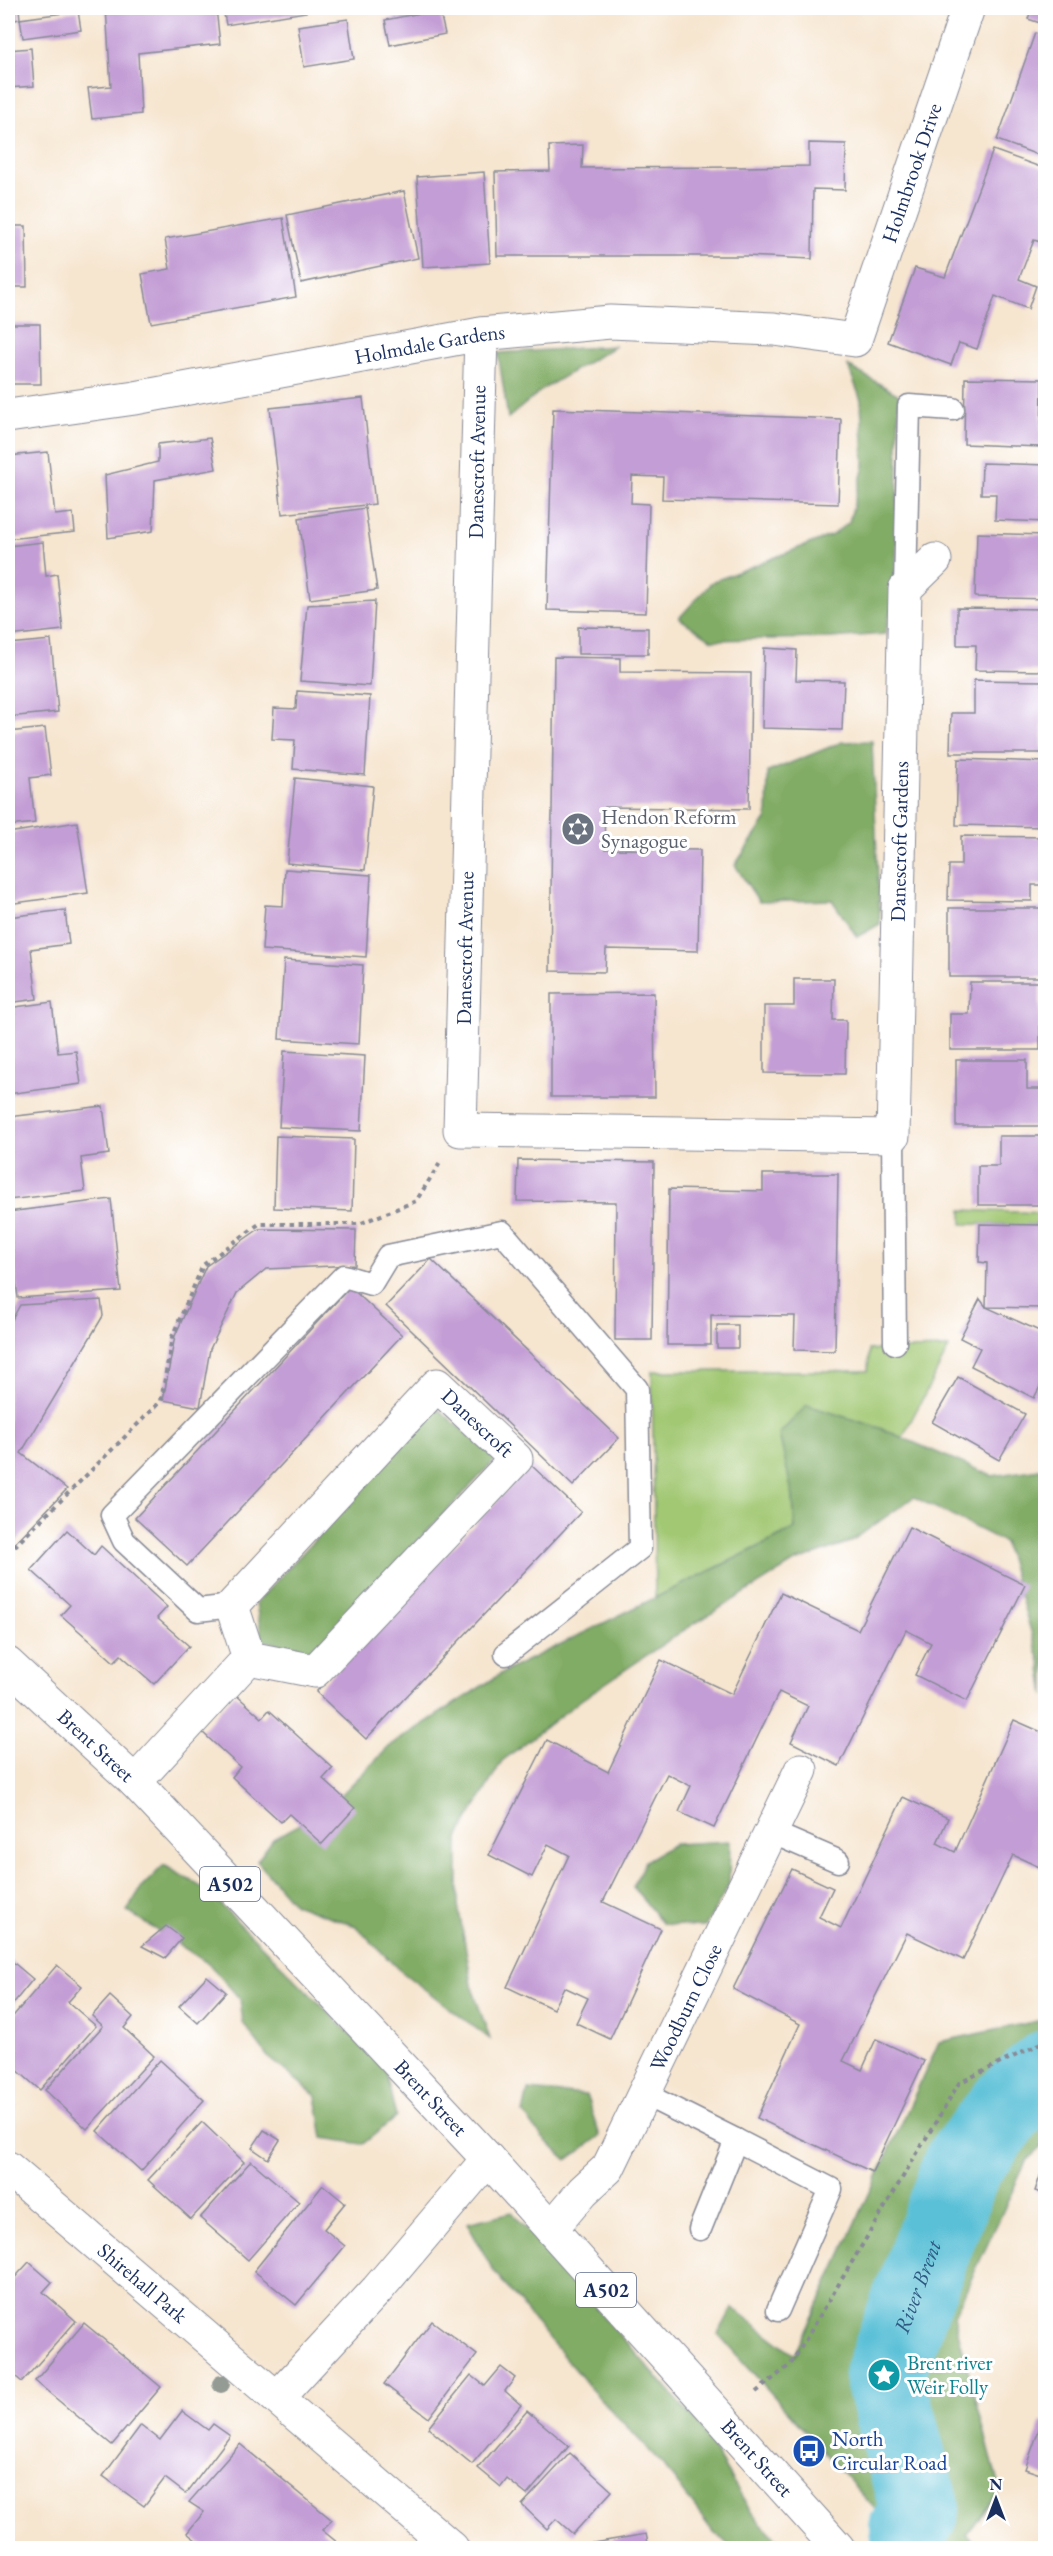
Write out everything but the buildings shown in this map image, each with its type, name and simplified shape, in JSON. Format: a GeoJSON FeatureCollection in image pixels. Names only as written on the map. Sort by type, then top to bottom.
{"type":"FeatureCollection","features":[{"type":"Feature","properties":{"kind":"street","name":"Holmbrook Drive"},"geometry":{"type":"LineString","coordinates":[[855,340],[968,8]]}},
{"type":"Feature","properties":{"kind":"street","name":"Holmdale Gardens"},"geometry":{"type":"LineString","coordinates":[[8,416],[135,398],[481,334],[610,322],[774,329],[855,340]]}},
{"type":"Feature","properties":{"kind":"street","name":"Danescroft Avenue"},"geometry":{"type":"LineString","coordinates":[[460,1130],[481,334]]}},
{"type":"Feature","properties":{"kind":"street"},"geometry":{"type":"LineString","coordinates":[[905,589],[935,560]]}},
{"type":"Feature","properties":{"kind":"street","name":"Danescroft Gardens"},"geometry":{"type":"LineString","coordinates":[[893,1136],[905,589]]}},
{"type":"Feature","properties":{"kind":"street"},"geometry":{"type":"LineString","coordinates":[[460,1130],[893,1136]]}},
{"type":"Feature","properties":{"kind":"street","name":"Danescroft"},"geometry":{"type":"LineString","coordinates":[[232,1606],[437,1385],[516,1459],[315,1671],[249,1658]]}},
{"type":"Feature","properties":{"kind":"street"},"geometry":{"type":"LineString","coordinates":[[135,1782],[249,1658],[232,1606]]}},
{"type":"Feature","properties":{"kind":"street","name":"Brent Street"},"geometry":{"type":"LineString","coordinates":[[8,1664],[135,1782],[488,2159],[837,2548]]}},
{"type":"Feature","properties":{"kind":"street","name":"Woodburn Close"},"geometry":{"type":"LineString","coordinates":[[550,2229],[583,2191],[608,2168],[801,1770]]}},
{"type":"Feature","properties":{"kind":"street"},"geometry":{"type":"LineString","coordinates":[[277,2398],[377,2290],[488,2159]]}},
{"type":"Feature","properties":{"kind":"street","name":"Shirehall Park"},"geometry":{"type":"LineString","coordinates":[[8,2168],[453,2548]]}},
{"type":"Feature","properties":{"kind":"lane"},"geometry":{"type":"LineString","coordinates":[[905,589],[909,406],[953,408]]}},
{"type":"Feature","properties":{"kind":"lane"},"geometry":{"type":"LineString","coordinates":[[893,1136],[895,1343]]}},
{"type":"Feature","properties":{"kind":"lane"},"geometry":{"type":"LineString","coordinates":[[232,1606],[198,1610],[124,1541],[112,1515],[344,1276],[371,1284],[388,1256],[502,1232],[637,1389],[640,1548],[506,1654]]}},
{"type":"Feature","properties":{"kind":"lane"},"geometry":{"type":"LineString","coordinates":[[771,1832],[838,1861]]}},
{"type":"Feature","properties":{"kind":"lane"},"geometry":{"type":"LineString","coordinates":[[644,2094],[831,2189],[778,2310]]}},
{"type":"Feature","properties":{"kind":"lane"},"geometry":{"type":"LineString","coordinates":[[700,2229],[736,2140]]}},
{"type":"Feature","properties":{"kind":"path"},"geometry":{"type":"LineString","coordinates":[[8,1553],[161,1401],[172,1337],[203,1265],[259,1224],[358,1224],[416,1201],[460,1130]]}},
{"type":"Feature","properties":{"kind":"path"},"geometry":{"type":"LineString","coordinates":[[756,2392],[791,2364],[959,2083],[1046,2041]]}},
{"type":"Feature","properties":{"kind":"green space"},"geometry":{"type":"Polygon","coordinates":[[[615,346],[543,389],[508,418],[498,353],[615,346]]]}},
{"type":"Feature","properties":{"kind":"green space"},"geometry":{"type":"Polygon","coordinates":[[[848,366],[899,395],[896,590],[885,634],[831,638],[712,640],[679,618],[712,582],[832,535],[849,522],[864,466],[861,400],[848,366]]]}},
{"type":"Feature","properties":{"kind":"green space"},"geometry":{"type":"Polygon","coordinates":[[[872,741],[880,924],[857,937],[832,900],[759,902],[735,865],[767,818],[768,772],[842,742],[872,741]]]}},
{"type":"Feature","properties":{"kind":"green space"},"geometry":{"type":"Polygon","coordinates":[[[962,1210],[1045,1213],[1045,1225],[962,1224],[962,1210]]]}},
{"type":"Feature","properties":{"kind":"green space"},"geometry":{"type":"Polygon","coordinates":[[[949,1348],[902,1438],[880,1428],[793,1497],[795,1529],[655,1598],[652,1371],[868,1371],[869,1350],[949,1348]]]}},
{"type":"Feature","properties":{"kind":"green space"},"geometry":{"type":"Polygon","coordinates":[[[807,1405],[880,1428],[992,1476],[1045,1468],[1045,1696],[1040,1661],[1004,1542],[914,1497],[850,1542],[795,1562],[681,1632],[581,1700],[502,1761],[458,1838],[458,1905],[473,1990],[490,2039],[398,1969],[356,1926],[294,1904],[257,1861],[273,1839],[326,1810],[391,1745],[502,1673],[795,1529],[793,1497],[779,1434],[807,1405]]]}},
{"type":"Feature","properties":{"kind":"green space"},"geometry":{"type":"Polygon","coordinates":[[[437,1408],[496,1459],[312,1652],[262,1640],[256,1603],[437,1408]]]}},
{"type":"Feature","properties":{"kind":"green space"},"geometry":{"type":"Polygon","coordinates":[[[730,1841],[729,1885],[705,1927],[663,1924],[633,1887],[645,1861],[674,1844],[730,1841]]]}},
{"type":"Feature","properties":{"kind":"green space"},"geometry":{"type":"Polygon","coordinates":[[[164,1865],[205,1889],[385,2069],[396,2117],[363,2144],[323,2138],[316,2096],[267,2056],[243,2023],[240,1999],[209,1964],[127,1911],[141,1888],[164,1865]]]}},
{"type":"Feature","properties":{"kind":"green space"},"geometry":{"type":"Polygon","coordinates":[[[1045,2014],[1045,2143],[1026,2162],[954,2316],[1000,2491],[966,2535],[983,2548],[910,2548],[718,2334],[733,2308],[795,2355],[939,2042],[1042,2020],[1045,2014]]]}},
{"type":"Feature","properties":{"kind":"green space"},"geometry":{"type":"Polygon","coordinates":[[[528,2090],[586,2095],[600,2136],[567,2160],[542,2137],[523,2113],[528,2090]]]}},
{"type":"Feature","properties":{"kind":"green space"},"geometry":{"type":"Polygon","coordinates":[[[512,2212],[699,2425],[753,2515],[786,2548],[731,2548],[713,2532],[664,2466],[590,2388],[545,2334],[493,2270],[467,2223],[512,2212]]]}},
{"type":"Feature","properties":{"kind":"waterway","name":"River Brent"},"geometry":{"type":"LineString","coordinates":[[909,2529],[920,2510],[884,2375],[963,2164],[1011,2103],[1046,2071]]}},
{"type":"Feature","properties":{"kind":"place","name":"Hendon Reform Synagogue"},"geometry":{"type":"Point","coordinates":[578,829]}},
{"type":"Feature","properties":{"kind":"place","name":"Brent river Weir Folly"},"geometry":{"type":"Point","coordinates":[884,2375]}},
{"type":"Feature","properties":{"kind":"place","name":"North Circular Road"},"geometry":{"type":"Point","coordinates":[809,2451]}}]}
